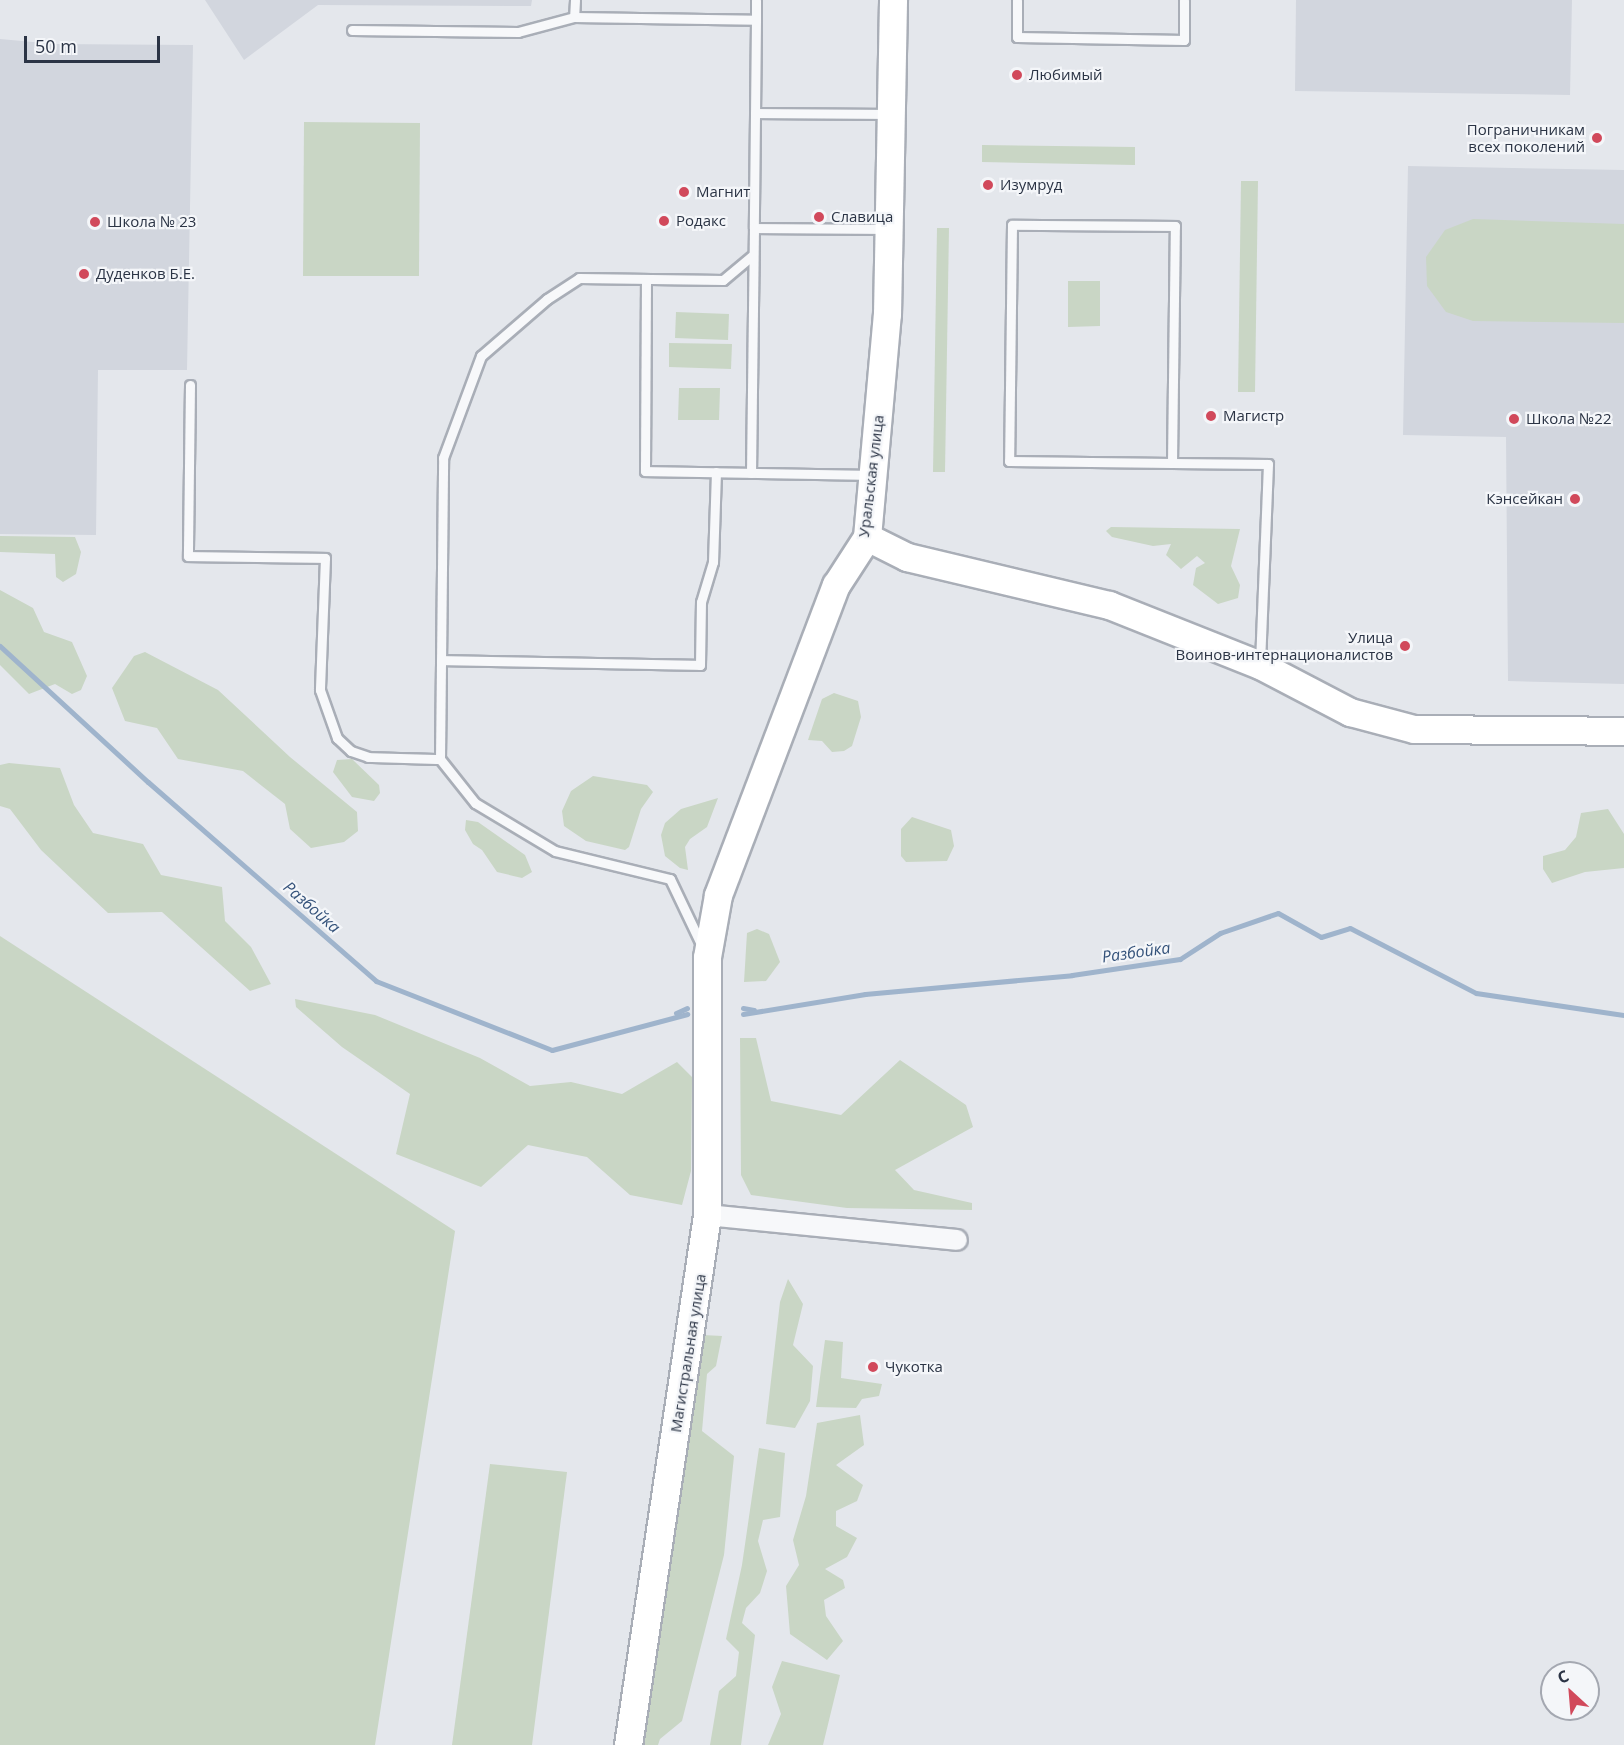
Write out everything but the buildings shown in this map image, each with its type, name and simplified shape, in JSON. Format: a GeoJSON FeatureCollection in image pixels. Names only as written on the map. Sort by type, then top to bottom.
{"type":"FeatureCollection","features":[{"type":"Feature","properties":{"kind":"street","name":"Уральская улица"},"geometry":{"type":"LineString","coordinates":[[707,957],[718,896],[730,857],[836,585],[867,537],[887,314],[893,0]]}},
{"type":"Feature","properties":{"kind":"street"},"geometry":{"type":"LineString","coordinates":[[867,537],[907,557],[1109,605],[1260,665],[1350,712],[1414,729],[1624,731]]}},
{"type":"Feature","properties":{"kind":"street","name":"Магистральная улица"},"geometry":{"type":"LineString","coordinates":[[628,1745],[707,1215],[707,957]]}},
{"type":"Feature","properties":{"kind":"street"},"geometry":{"type":"LineString","coordinates":[[707,1215],[957,1240]]}},
{"type":"Feature","properties":{"kind":"lane"},"geometry":{"type":"LineString","coordinates":[[574,17],[575,0]]}},
{"type":"Feature","properties":{"kind":"lane"},"geometry":{"type":"LineString","coordinates":[[751,473],[756,0]]}},
{"type":"Feature","properties":{"kind":"lane"},"geometry":{"type":"LineString","coordinates":[[1017,0],[1017,37],[1184,40],[1184,0]]}},
{"type":"Feature","properties":{"kind":"lane"},"geometry":{"type":"LineString","coordinates":[[352,30],[518,32],[574,17],[756,20]]}},
{"type":"Feature","properties":{"kind":"lane"},"geometry":{"type":"LineString","coordinates":[[755,113],[891,114]]}},
{"type":"Feature","properties":{"kind":"lane"},"geometry":{"type":"LineString","coordinates":[[1172,463],[1175,226],[1012,225],[1009,461],[1172,463],[1268,464],[1260,665]]}},
{"type":"Feature","properties":{"kind":"lane"},"geometry":{"type":"LineString","coordinates":[[754,228],[889,229]]}},
{"type":"Feature","properties":{"kind":"lane"},"geometry":{"type":"LineString","coordinates":[[707,957],[669,879],[555,851],[475,803],[440,759],[443,459],[481,356],[547,299],[579,278],[723,280],[752,256]]}},
{"type":"Feature","properties":{"kind":"lane"},"geometry":{"type":"LineString","coordinates":[[646,279],[645,471],[873,475]]}},
{"type":"Feature","properties":{"kind":"lane"},"geometry":{"type":"LineString","coordinates":[[190,385],[188,556],[325,558],[320,690],[337,738],[351,752],[368,757],[440,759]]}},
{"type":"Feature","properties":{"kind":"lane"},"geometry":{"type":"LineString","coordinates":[[441,660],[700,665],[701,602],[713,562],[716,472]]}},
{"type":"Feature","properties":{"kind":"shaded area"},"geometry":{"type":"Polygon","coordinates":[[[205,0],[532,0],[531,6],[318,5],[244,60],[205,0]]]}},
{"type":"Feature","properties":{"kind":"shaded area"},"geometry":{"type":"Polygon","coordinates":[[[1296,0],[1572,0],[1570,95],[1295,91],[1296,0]]]}},
{"type":"Feature","properties":{"kind":"shaded area","name":"Школа № 23"},"geometry":{"type":"Polygon","coordinates":[[[0,39],[55,44],[193,45],[187,370],[98,370],[96,535],[0,534],[0,39]]]}},
{"type":"Feature","properties":{"kind":"shaded area","name":"Школа №22"},"geometry":{"type":"Polygon","coordinates":[[[1408,166],[1624,170],[1624,684],[1508,681],[1506,437],[1403,435],[1408,166]]]}},
{"type":"Feature","properties":{"kind":"green space"},"geometry":{"type":"Polygon","coordinates":[[[304,122],[420,123],[419,276],[303,276],[304,122]]]}},
{"type":"Feature","properties":{"kind":"green space"},"geometry":{"type":"Polygon","coordinates":[[[982,145],[1135,147],[1135,165],[982,162],[982,145]]]}},
{"type":"Feature","properties":{"kind":"green space"},"geometry":{"type":"Polygon","coordinates":[[[1241,181],[1258,181],[1255,392],[1238,392],[1241,181]]]}},
{"type":"Feature","properties":{"kind":"green space"},"geometry":{"type":"Polygon","coordinates":[[[1473,219],[1624,224],[1624,323],[1473,321],[1446,312],[1427,286],[1426,257],[1445,230],[1473,219]]]}},
{"type":"Feature","properties":{"kind":"green space"},"geometry":{"type":"Polygon","coordinates":[[[937,228],[949,228],[945,472],[933,472],[937,228]]]}},
{"type":"Feature","properties":{"kind":"green space"},"geometry":{"type":"Polygon","coordinates":[[[1068,281],[1100,281],[1100,326],[1068,327],[1068,281]]]}},
{"type":"Feature","properties":{"kind":"green space"},"geometry":{"type":"Polygon","coordinates":[[[676,312],[729,314],[728,340],[675,338],[676,312]]]}},
{"type":"Feature","properties":{"kind":"green space"},"geometry":{"type":"Polygon","coordinates":[[[669,343],[732,344],[731,369],[669,367],[669,343]]]}},
{"type":"Feature","properties":{"kind":"green space"},"geometry":{"type":"Polygon","coordinates":[[[679,388],[720,388],[719,420],[678,420],[679,388]]]}},
{"type":"Feature","properties":{"kind":"green space"},"geometry":{"type":"Polygon","coordinates":[[[1111,527],[1240,529],[1231,566],[1240,585],[1238,598],[1218,604],[1193,585],[1196,568],[1205,563],[1197,556],[1181,569],[1166,555],[1171,544],[1153,546],[1112,537],[1106,531],[1111,527]]]}},
{"type":"Feature","properties":{"kind":"green space"},"geometry":{"type":"Polygon","coordinates":[[[0,536],[75,537],[81,552],[76,574],[63,582],[56,577],[55,554],[0,552],[0,536]]]}},
{"type":"Feature","properties":{"kind":"green space"},"geometry":{"type":"Polygon","coordinates":[[[0,590],[33,608],[44,632],[72,642],[87,676],[81,690],[72,694],[55,684],[29,694],[0,665],[0,590]]]}},
{"type":"Feature","properties":{"kind":"green space"},"geometry":{"type":"Polygon","coordinates":[[[145,652],[218,690],[290,757],[357,812],[358,831],[344,842],[311,848],[290,829],[285,804],[243,771],[178,759],[157,728],[125,721],[112,688],[134,656],[145,652]]]}},
{"type":"Feature","properties":{"kind":"green space"},"geometry":{"type":"Polygon","coordinates":[[[834,693],[858,701],[861,717],[852,746],[844,751],[832,752],[822,741],[808,740],[822,699],[834,693]]]}},
{"type":"Feature","properties":{"kind":"green space"},"geometry":{"type":"Polygon","coordinates":[[[352,759],[379,785],[380,793],[374,801],[352,797],[333,772],[337,760],[352,759]]]}},
{"type":"Feature","properties":{"kind":"green space"},"geometry":{"type":"Polygon","coordinates":[[[9,763],[60,768],[74,805],[93,833],[143,844],[161,875],[222,887],[225,921],[251,947],[271,984],[250,991],[162,912],[108,913],[41,850],[10,809],[0,806],[0,765],[9,763]]]}},
{"type":"Feature","properties":{"kind":"green space"},"geometry":{"type":"Polygon","coordinates":[[[593,776],[647,785],[653,792],[641,809],[629,847],[625,850],[586,841],[564,826],[562,811],[571,791],[593,776]]]}},
{"type":"Feature","properties":{"kind":"green space"},"geometry":{"type":"Polygon","coordinates":[[[718,798],[707,827],[690,839],[685,847],[688,870],[680,868],[665,856],[661,835],[665,823],[681,809],[718,798]]]}},
{"type":"Feature","properties":{"kind":"green space"},"geometry":{"type":"Polygon","coordinates":[[[1608,809],[1624,834],[1624,868],[1585,872],[1552,883],[1543,869],[1543,856],[1565,850],[1576,837],[1581,813],[1608,809]]]}},
{"type":"Feature","properties":{"kind":"green space"},"geometry":{"type":"Polygon","coordinates":[[[912,817],[951,830],[954,846],[947,861],[906,862],[901,856],[901,829],[912,817]]]}},
{"type":"Feature","properties":{"kind":"green space"},"geometry":{"type":"Polygon","coordinates":[[[466,820],[478,822],[525,855],[532,872],[522,878],[497,872],[482,850],[473,844],[465,830],[466,820]]]}},
{"type":"Feature","properties":{"kind":"green space"},"geometry":{"type":"Polygon","coordinates":[[[757,929],[769,934],[780,962],[766,981],[744,982],[747,933],[757,929]]]}},
{"type":"Feature","properties":{"kind":"green space"},"geometry":{"type":"Polygon","coordinates":[[[0,936],[455,1231],[375,1745],[0,1745],[0,936]]]}},
{"type":"Feature","properties":{"kind":"green space"},"geometry":{"type":"Polygon","coordinates":[[[295,999],[375,1015],[480,1058],[530,1086],[571,1082],[622,1094],[677,1062],[692,1077],[691,1171],[682,1205],[630,1195],[587,1157],[528,1145],[481,1187],[396,1154],[410,1094],[342,1047],[296,1007],[295,999]]]}},
{"type":"Feature","properties":{"kind":"green space"},"geometry":{"type":"Polygon","coordinates":[[[740,1038],[756,1038],[771,1101],[841,1115],[900,1060],[966,1105],[973,1127],[895,1170],[914,1190],[972,1203],[972,1210],[847,1208],[751,1195],[741,1175],[740,1038]]]}},
{"type":"Feature","properties":{"kind":"green space"},"geometry":{"type":"Polygon","coordinates":[[[788,1279],[803,1304],[793,1345],[813,1366],[810,1401],[795,1428],[766,1424],[780,1302],[788,1279]]]}},
{"type":"Feature","properties":{"kind":"green space"},"geometry":{"type":"Polygon","coordinates":[[[703,1335],[722,1336],[716,1366],[707,1374],[702,1431],[734,1456],[724,1555],[682,1721],[660,1739],[658,1745],[637,1745],[703,1335]]]}},
{"type":"Feature","properties":{"kind":"green space"},"geometry":{"type":"Polygon","coordinates":[[[825,1340],[843,1342],[841,1378],[882,1384],[879,1396],[862,1399],[856,1408],[816,1407],[825,1340]]]}},
{"type":"Feature","properties":{"kind":"green space"},"geometry":{"type":"Polygon","coordinates":[[[860,1415],[864,1445],[836,1465],[863,1485],[857,1501],[836,1511],[836,1526],[857,1538],[847,1557],[825,1569],[843,1580],[845,1588],[824,1600],[826,1616],[843,1641],[827,1660],[790,1634],[786,1586],[799,1565],[793,1540],[806,1496],[817,1423],[860,1415]]]}},
{"type":"Feature","properties":{"kind":"green space"},"geometry":{"type":"Polygon","coordinates":[[[759,1448],[785,1453],[780,1517],[763,1520],[758,1541],[767,1571],[760,1593],[746,1608],[742,1623],[755,1635],[741,1745],[710,1745],[719,1691],[736,1676],[739,1652],[726,1639],[742,1565],[759,1448]]]}},
{"type":"Feature","properties":{"kind":"green space"},"geometry":{"type":"Polygon","coordinates":[[[490,1464],[567,1472],[532,1745],[452,1745],[490,1464]]]}},
{"type":"Feature","properties":{"kind":"green space"},"geometry":{"type":"Polygon","coordinates":[[[782,1661],[840,1675],[823,1745],[768,1745],[781,1714],[772,1687],[782,1661]]]}},
{"type":"Feature","properties":{"kind":"waterway","name":"Разбойка"},"geometry":{"type":"LineString","coordinates":[[0,646],[148,782],[376,981],[552,1050],[687,1014]]}},
{"type":"Feature","properties":{"kind":"waterway","name":"Разбойка"},"geometry":{"type":"LineString","coordinates":[[743,1014],[865,994],[1072,975],[1180,959],[1220,933],[1278,913],[1321,937],[1350,928],[1476,993],[1624,1015]]}},
{"type":"Feature","properties":{"kind":"waterway","name":"Разбойка"},"geometry":{"type":"LineString","coordinates":[[676,1013],[687,1008]]}},
{"type":"Feature","properties":{"kind":"waterway","name":"Разбойка"},"geometry":{"type":"LineString","coordinates":[[743,1008],[754,1010]]}},
{"type":"Feature","properties":{"kind":"place","name":"Любимый"},"geometry":{"type":"Point","coordinates":[1017,75]}},
{"type":"Feature","properties":{"kind":"place","name":"Пограничникам всех поколений"},"geometry":{"type":"Point","coordinates":[1597,138]}},
{"type":"Feature","properties":{"kind":"place","name":"Изумруд"},"geometry":{"type":"Point","coordinates":[988,185]}},
{"type":"Feature","properties":{"kind":"place","name":"Магнит"},"geometry":{"type":"Point","coordinates":[684,192]}},
{"type":"Feature","properties":{"kind":"place","name":"Славица"},"geometry":{"type":"Point","coordinates":[819,217]}},
{"type":"Feature","properties":{"kind":"place","name":"Родакс"},"geometry":{"type":"Point","coordinates":[664,221]}},
{"type":"Feature","properties":{"kind":"place","name":"Школа № 23"},"geometry":{"type":"Point","coordinates":[95,222]}},
{"type":"Feature","properties":{"kind":"place","name":"Дуденков Б.Е."},"geometry":{"type":"Point","coordinates":[84,274]}},
{"type":"Feature","properties":{"kind":"place","name":"Магистр"},"geometry":{"type":"Point","coordinates":[1211,416]}},
{"type":"Feature","properties":{"kind":"place","name":"Школа №22"},"geometry":{"type":"Point","coordinates":[1514,419]}},
{"type":"Feature","properties":{"kind":"place","name":"Кэнсейкан"},"geometry":{"type":"Point","coordinates":[1575,499]}},
{"type":"Feature","properties":{"kind":"place","name":"Улица Воинов-интернационалистов"},"geometry":{"type":"Point","coordinates":[1405,646]}},
{"type":"Feature","properties":{"kind":"place","name":"Чукотка"},"geometry":{"type":"Point","coordinates":[873,1367]}}]}
